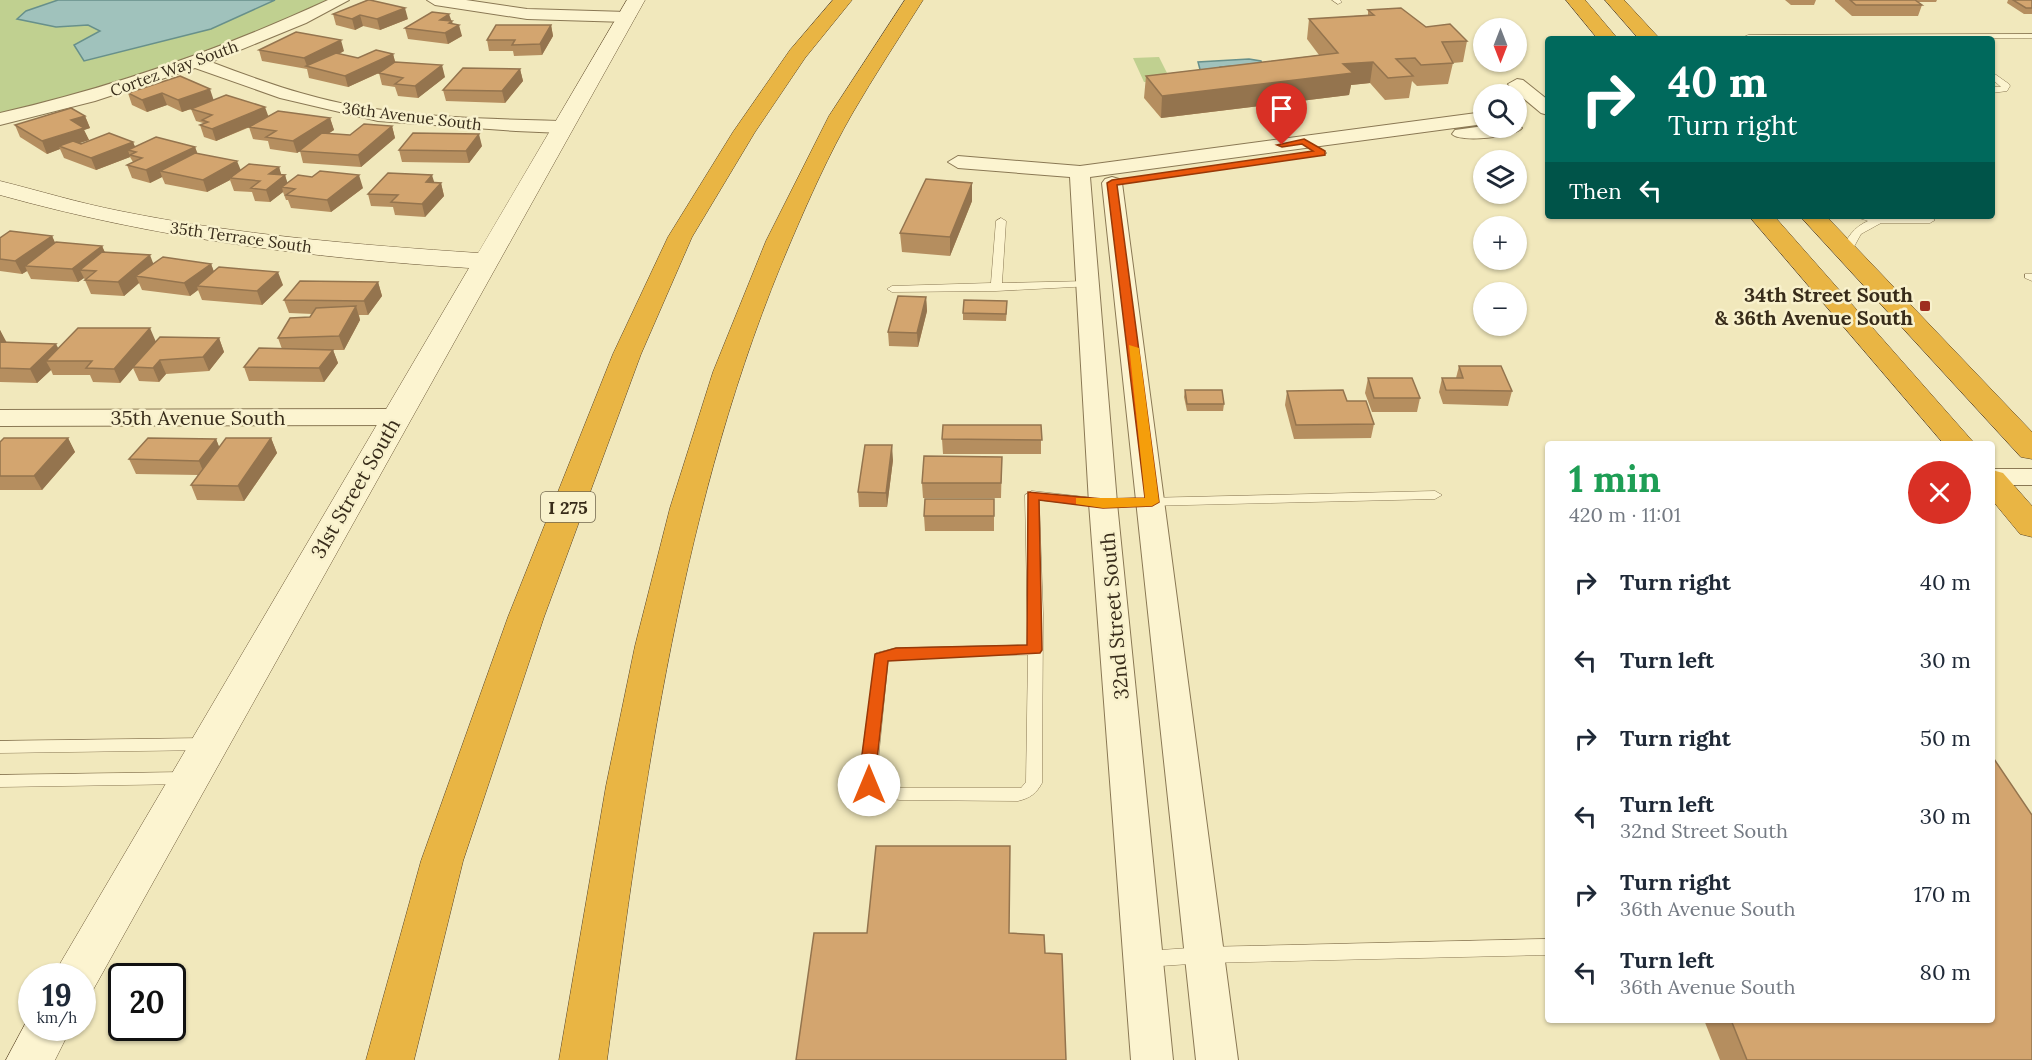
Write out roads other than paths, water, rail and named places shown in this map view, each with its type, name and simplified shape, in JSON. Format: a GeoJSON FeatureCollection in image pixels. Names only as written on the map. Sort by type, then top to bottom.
{"type":"FeatureCollection","features":[{"type":"Feature","properties":{"kind":"highway","name":"I 275"},"geometry":{"type":"LineString","coordinates":[[390,1060],[442,861],[526,617],[627,354],[680,237],[744,132],[797,54],[843,0]]}},
{"type":"Feature","properties":{"kind":"highway"},"geometry":{"type":"LineString","coordinates":[[583,1060],[610,876],[661,611],[705,440],[761,284],[803,187],[844,105],[914,0]]}},
{"type":"Feature","properties":{"kind":"highway"},"geometry":{"type":"LineString","coordinates":[[1575,0],[1605,36]]}},
{"type":"Feature","properties":{"kind":"highway"},"geometry":{"type":"LineString","coordinates":[[1614,0],[1647,36]]}},
{"type":"Feature","properties":{"kind":"highway"},"geometry":{"type":"LineString","coordinates":[[1590,18],[1610,26],[1622,36]]}},
{"type":"Feature","properties":{"kind":"highway"},"geometry":{"type":"LineString","coordinates":[[1764,219],[1957,441]]}},
{"type":"Feature","properties":{"kind":"highway"},"geometry":{"type":"LineString","coordinates":[[1815,219],[2032,450]]}},
{"type":"Feature","properties":{"kind":"highway"},"geometry":{"type":"LineString","coordinates":[[1995,483],[2032,527]]}},
{"type":"Feature","properties":{"kind":"street","name":"Cortez Way South"},"geometry":{"type":"LineString","coordinates":[[0,119],[88,98],[197,63],[341,0]]}},
{"type":"Feature","properties":{"kind":"street"},"geometry":{"type":"LineString","coordinates":[[435,0],[527,14],[631,8]]}},
{"type":"Feature","properties":{"kind":"street","name":"31st Street South"},"geometry":{"type":"LineString","coordinates":[[84,963],[631,8]]}},
{"type":"Feature","properties":{"kind":"street","name":"36th Avenue South"},"geometry":{"type":"LineString","coordinates":[[197,63],[265,89],[378,115],[488,125],[562,127]]}},
{"type":"Feature","properties":{"kind":"street"},"geometry":{"type":"LineString","coordinates":[[1080,172],[1112,183],[1322,153],[1532,118]]}},
{"type":"Feature","properties":{"kind":"street"},"geometry":{"type":"LineString","coordinates":[[958,162],[1080,172],[1473,119]]}},
{"type":"Feature","properties":{"kind":"street","name":"32nd Street South"},"geometry":{"type":"LineString","coordinates":[[1080,172],[1103,503],[1146,959],[1152,1060]]}},
{"type":"Feature","properties":{"kind":"street"},"geometry":{"type":"LineString","coordinates":[[1112,183],[1217,1060]]}},
{"type":"Feature","properties":{"kind":"street","name":"35th Terrace South"},"geometry":{"type":"LineString","coordinates":[[0,188],[151,223],[241,238],[366,255],[486,261]]}},
{"type":"Feature","properties":{"kind":"street","name":"35th Avenue South"},"geometry":{"type":"LineString","coordinates":[[0,418],[396,417]]}},
{"type":"Feature","properties":{"kind":"street"},"geometry":{"type":"LineString","coordinates":[[1995,479],[2032,477]]}},
{"type":"Feature","properties":{"kind":"street"},"geometry":{"type":"LineString","coordinates":[[30,1060],[41,1041]]}},
{"type":"Feature","properties":{"kind":"lane"},"geometry":{"type":"LineString","coordinates":[[1995,37],[2032,36]]}},
{"type":"Feature","properties":{"kind":"lane"},"geometry":{"type":"LineString","coordinates":[[1995,78],[2006,88],[1995,90]]}},
{"type":"Feature","properties":{"kind":"lane"},"geometry":{"type":"LineString","coordinates":[[1304,141],[1322,153]]}},
{"type":"Feature","properties":{"kind":"lane"},"geometry":{"type":"LineString","coordinates":[[1876,219],[1930,220]]}},
{"type":"Feature","properties":{"kind":"lane"},"geometry":{"type":"LineString","coordinates":[[1846,252],[1852,235],[1861,226],[1882,220]]}},
{"type":"Feature","properties":{"kind":"lane"},"geometry":{"type":"LineString","coordinates":[[996,288],[1001,221]]}},
{"type":"Feature","properties":{"kind":"lane"},"geometry":{"type":"LineString","coordinates":[[892,289],[1088,284]]}},
{"type":"Feature","properties":{"kind":"lane"},"geometry":{"type":"LineString","coordinates":[[1035,650],[896,653],[881,657],[867,778],[869,785],[877,791],[900,794],[1018,795],[1027,792],[1034,783],[1035,650],[1032,495],[1103,503],[1435,495]]}},
{"type":"Feature","properties":{"kind":"lane"},"geometry":{"type":"LineString","coordinates":[[0,747],[210,744]]}},
{"type":"Feature","properties":{"kind":"lane"},"geometry":{"type":"LineString","coordinates":[[0,781],[190,778]]}},
{"type":"Feature","properties":{"kind":"lane"},"geometry":{"type":"LineString","coordinates":[[1146,959],[1204,955],[1545,947]]}},
{"type":"Feature","properties":{"kind":"water"},"geometry":{"type":"Polygon","coordinates":[[[58,0],[275,0],[211,29],[84,61],[74,45],[100,31],[88,25],[56,27],[17,19],[26,11],[58,0]]]}},
{"type":"Feature","properties":{"kind":"water"},"geometry":{"type":"Polygon","coordinates":[[[1249,59],[1261,61],[1262,64],[1220,67],[1201,73],[1198,62],[1249,59]]]}},
{"type":"Feature","properties":{"kind":"place","name":"34th Street South & 36th Avenue South"},"geometry":{"type":"Point","coordinates":[1925,306]}}]}
